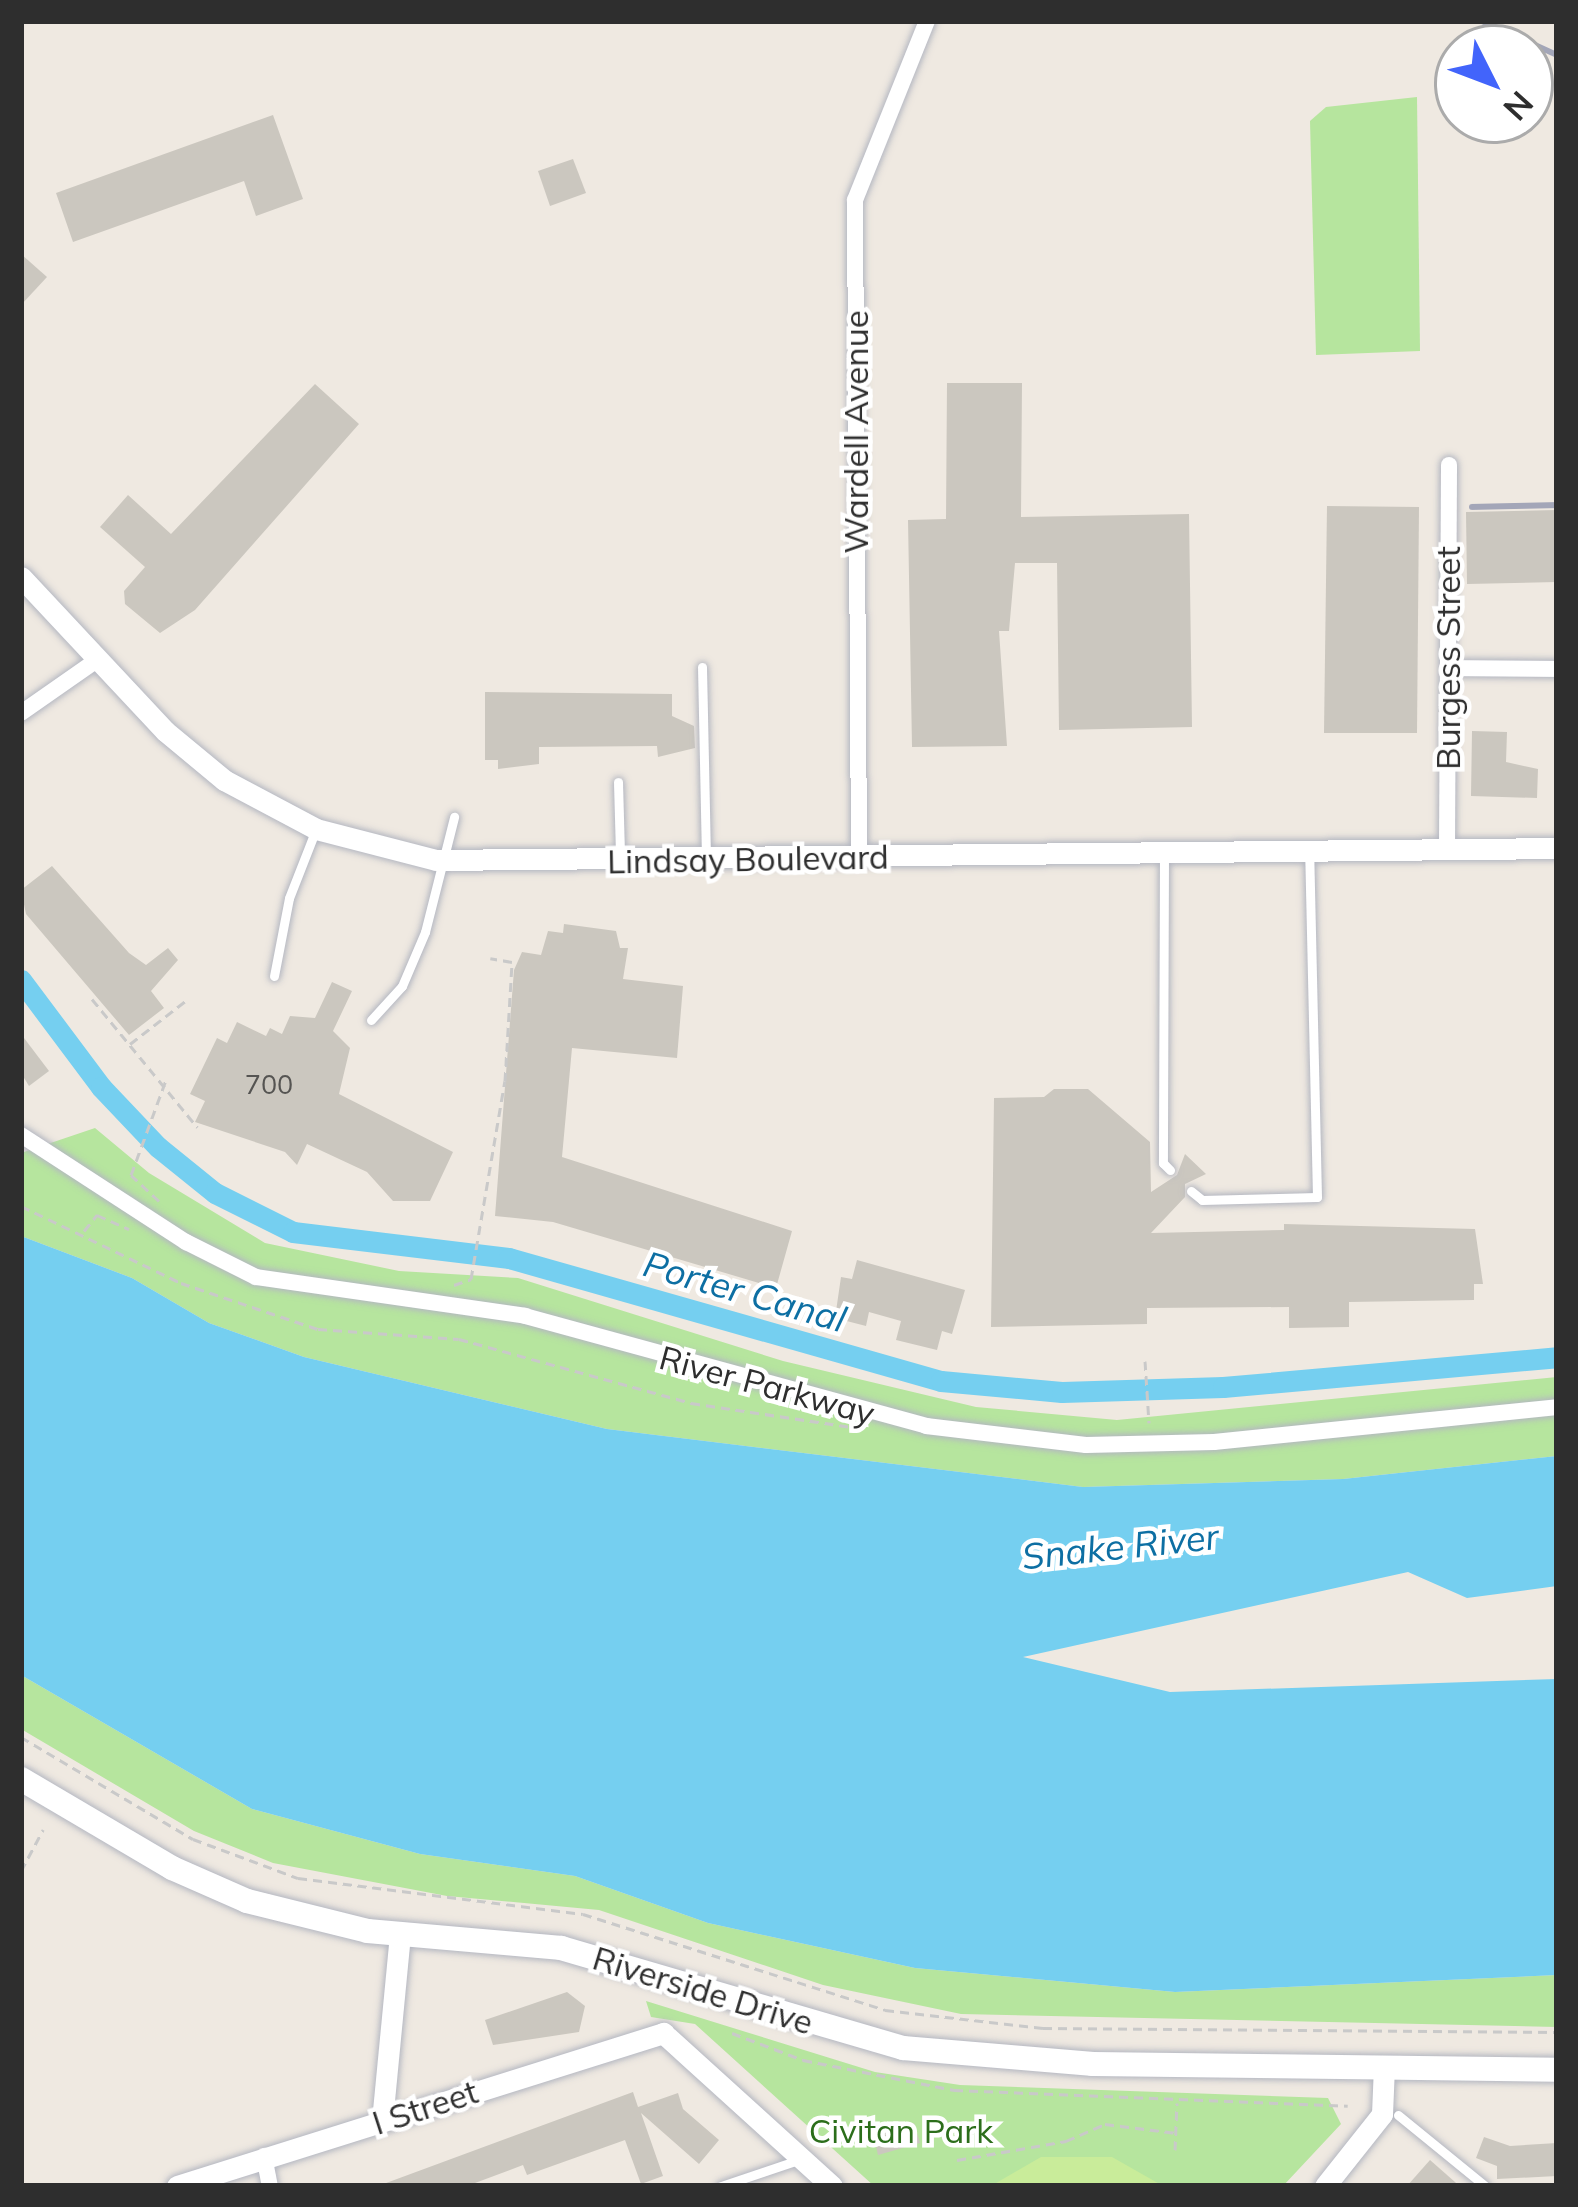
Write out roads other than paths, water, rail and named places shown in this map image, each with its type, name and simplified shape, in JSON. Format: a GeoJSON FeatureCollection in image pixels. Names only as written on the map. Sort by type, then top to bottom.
{"type":"FeatureCollection","features":[{"type":"Feature","properties":{"kind":"main road","name":"Riverside Drive"},"geometry":{"type":"LineString","coordinates":[[21,1779],[172,1868],[248,1901],[400,1934],[561,1948],[829,2030],[975,2059],[1557,2071]]}},
{"type":"Feature","properties":{"kind":"street","name":"Wardell Avenue"},"geometry":{"type":"LineString","coordinates":[[859,858],[855,200],[927,21]]}},
{"type":"Feature","properties":{"kind":"street","name":"Burgess Street"},"geometry":{"type":"LineString","coordinates":[[1447,850],[1449,465]]}},
{"type":"Feature","properties":{"kind":"street","name":"Lindsay Boulevard"},"geometry":{"type":"LineString","coordinates":[[21,577],[97,660],[224,780],[316,829],[441,860],[620,862],[1557,848]]}},
{"type":"Feature","properties":{"kind":"street"},"geometry":{"type":"LineString","coordinates":[[21,713],[97,660]]}},
{"type":"Feature","properties":{"kind":"street"},"geometry":{"type":"LineString","coordinates":[[1448,668],[1557,669]]}},
{"type":"Feature","properties":{"kind":"street","name":"River Parkway"},"geometry":{"type":"LineString","coordinates":[[21,1135],[52,1149],[186,1242],[256,1276],[526,1316],[926,1426],[1086,1445],[1214,1442],[1557,1407]]}},
{"type":"Feature","properties":{"kind":"street"},"geometry":{"type":"LineString","coordinates":[[382,2121],[400,1934]]}},
{"type":"Feature","properties":{"kind":"street","name":"I Street"},"geometry":{"type":"LineString","coordinates":[[177,2186],[649,2036],[674,2038],[801,2159]]}},
{"type":"Feature","properties":{"kind":"street"},"geometry":{"type":"LineString","coordinates":[[1325,2186],[1382,2114],[1384,2066]]}},
{"type":"Feature","properties":{"kind":"street"},"geometry":{"type":"LineString","coordinates":[[265,2156],[271,2186]]}},
{"type":"Feature","properties":{"kind":"street"},"geometry":{"type":"LineString","coordinates":[[801,2159],[832,2186]]}},
{"type":"Feature","properties":{"kind":"lane"},"geometry":{"type":"LineString","coordinates":[[702,667],[706,861]]}},
{"type":"Feature","properties":{"kind":"lane"},"geometry":{"type":"LineString","coordinates":[[618,782],[620,862]]}},
{"type":"Feature","properties":{"kind":"lane"},"geometry":{"type":"LineString","coordinates":[[370,1020],[402,986],[425,932],[454,817]]}},
{"type":"Feature","properties":{"kind":"lane"},"geometry":{"type":"LineString","coordinates":[[274,976],[289,898],[316,829]]}},
{"type":"Feature","properties":{"kind":"lane"},"geometry":{"type":"LineString","coordinates":[[1191,1190],[1202,1200],[1317,1197],[1309,852]]}},
{"type":"Feature","properties":{"kind":"lane"},"geometry":{"type":"LineString","coordinates":[[1164,854],[1163,1163],[1170,1170]]}},
{"type":"Feature","properties":{"kind":"lane"},"geometry":{"type":"LineString","coordinates":[[1398,2115],[1485,2186]]}},
{"type":"Feature","properties":{"kind":"lane"},"geometry":{"type":"LineString","coordinates":[[721,2186],[801,2159]]}},
{"type":"Feature","properties":{"kind":"water","name":"Snake River"},"geometry":{"type":"Polygon","coordinates":[[[21,1236],[132,1278],[209,1323],[304,1357],[607,1429],[1083,1487],[1343,1479],[1557,1456],[1557,1586],[1467,1598],[1408,1572],[1023,1657],[1170,1692],[1557,1679],[1557,1975],[1175,1992],[915,1968],[708,1923],[575,1876],[420,1854],[252,1809],[21,1675],[21,1236]]]}},
{"type":"Feature","properties":{"kind":"waterway","name":"Porter Canal"},"geometry":{"type":"LineString","coordinates":[[21,980],[101,1087],[158,1147],[215,1193],[293,1232],[509,1258],[941,1381],[1062,1392],[1223,1387],[1557,1357]]}},
{"type":"Feature","properties":{"kind":"railway"},"geometry":{"type":"LineString","coordinates":[[1482,21],[1557,55]]}},
{"type":"Feature","properties":{"kind":"railway"},"geometry":{"type":"LineString","coordinates":[[1472,507],[1557,505]]}},
{"type":"Feature","properties":{"kind":"park label","name":"Civitan Park"},"geometry":{"type":"Point","coordinates":[901,2131]}}]}
